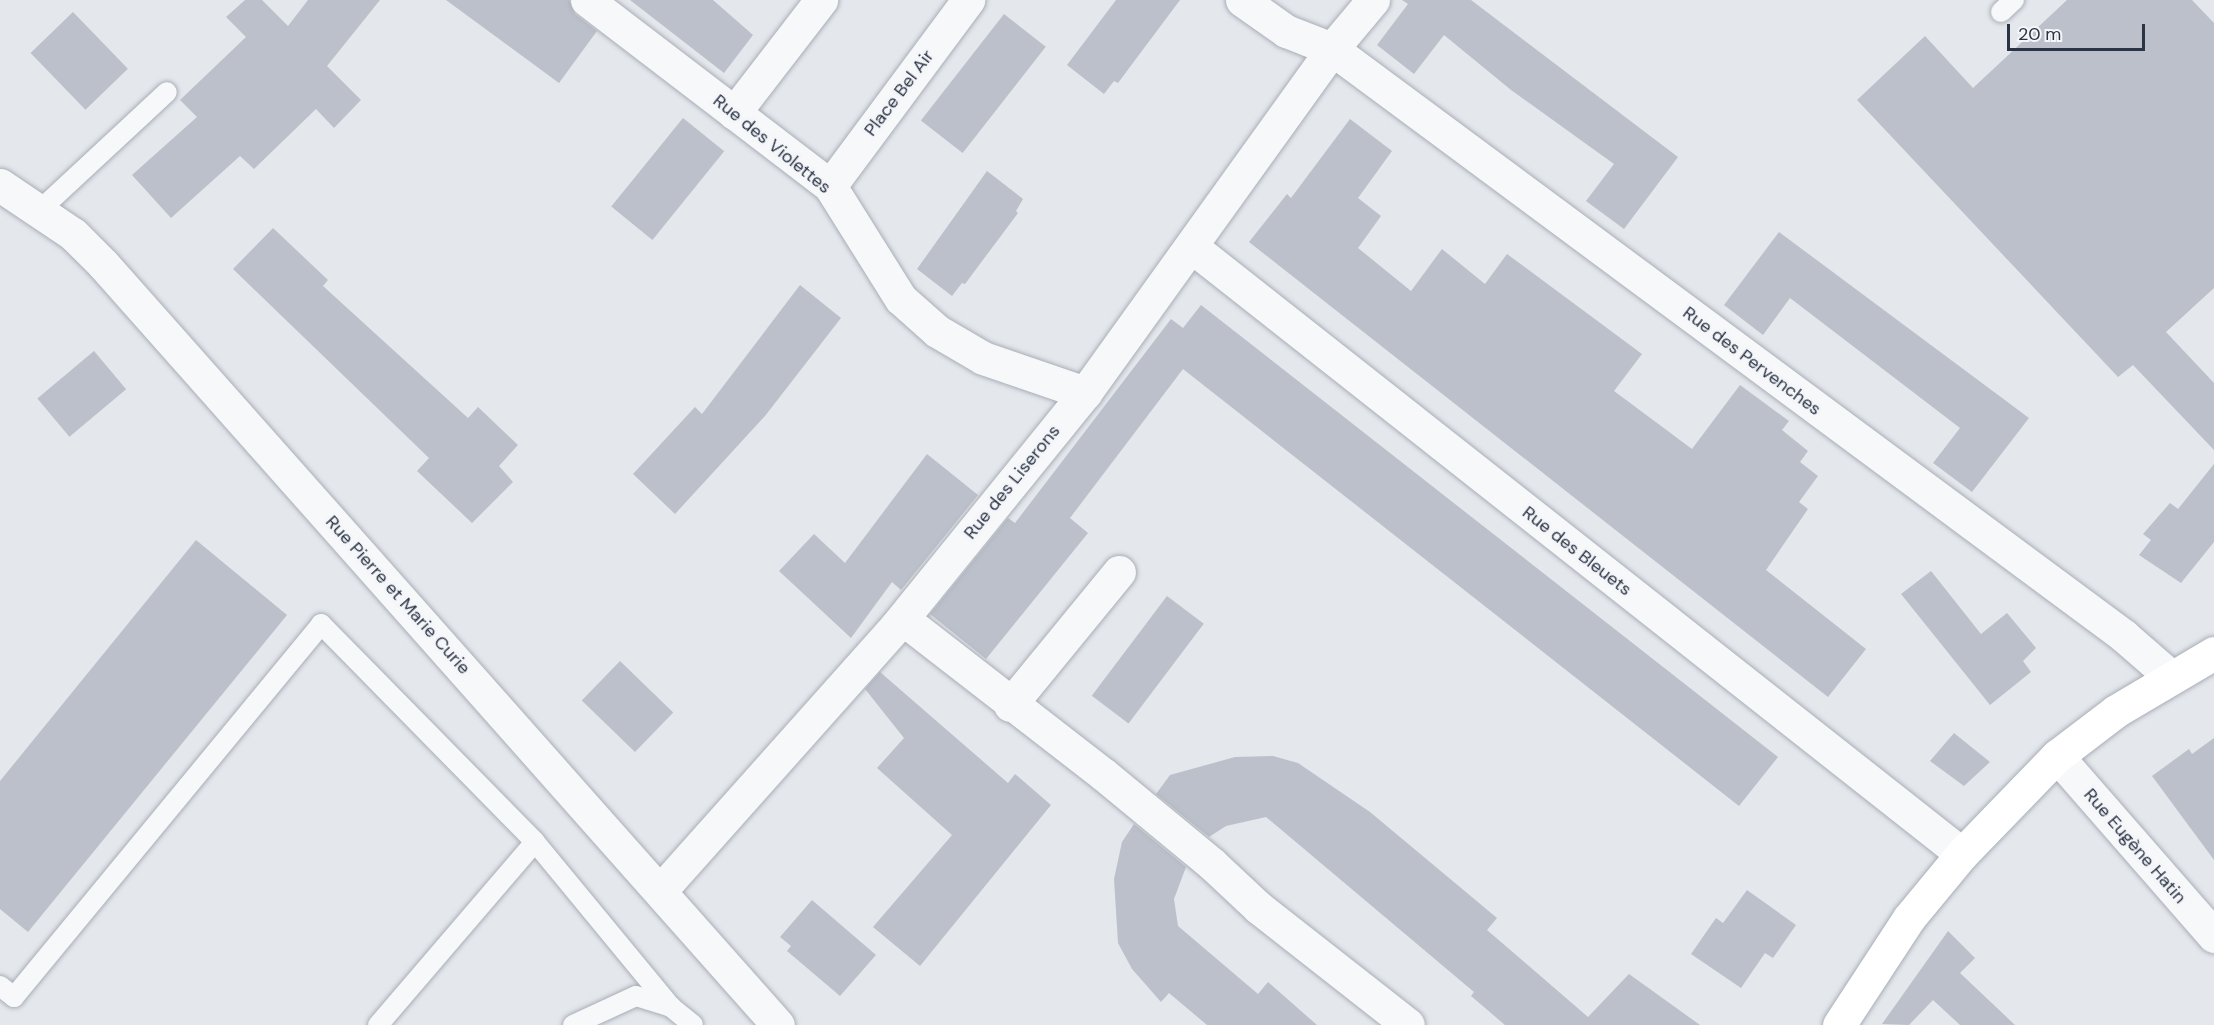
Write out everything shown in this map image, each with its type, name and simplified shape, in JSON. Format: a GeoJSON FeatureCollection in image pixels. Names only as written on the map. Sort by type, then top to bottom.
{"type":"FeatureCollection","features":[{"type":"Feature","properties":{"kind":"main road"},"geometry":{"type":"LineString","coordinates":[[1839,1025],[1909,918],[1962,854],[2057,756],[2170,676],[2214,653]]}},
{"type":"Feature","properties":{"kind":"street","name":"Rue des Violettes"},"geometry":{"type":"LineString","coordinates":[[587,0],[830,186],[901,299],[937,331],[983,358],[1084,393]]}},
{"type":"Feature","properties":{"kind":"street"},"geometry":{"type":"LineString","coordinates":[[734,113],[822,0]]}},
{"type":"Feature","properties":{"kind":"street","name":"Place Bel Air"},"geometry":{"type":"LineString","coordinates":[[830,186],[969,0]]}},
{"type":"Feature","properties":{"kind":"street","name":"Rue des Pervenches"},"geometry":{"type":"LineString","coordinates":[[1242,0],[1286,31],[1332,49],[2124,636],[2170,676]]}},
{"type":"Feature","properties":{"kind":"street","name":"Rue des Liserons"},"geometry":{"type":"LineString","coordinates":[[661,890],[903,619],[1084,393],[1192,247],[1332,49],[1373,0]]}},
{"type":"Feature","properties":{"kind":"street","name":"Rue Pierre et Marie Curie"},"geometry":{"type":"LineString","coordinates":[[0,185],[40,210],[103,264],[661,890],[778,1025]]}},
{"type":"Feature","properties":{"kind":"street","name":"Rue des Bleuets"},"geometry":{"type":"LineString","coordinates":[[1192,247],[1962,854]]}},
{"type":"Feature","properties":{"kind":"street"},"geometry":{"type":"LineString","coordinates":[[1010,705],[1119,572]]}},
{"type":"Feature","properties":{"kind":"street"},"geometry":{"type":"LineString","coordinates":[[903,619],[1010,705],[1103,774],[1212,864],[1259,908],[1408,1025]]}},
{"type":"Feature","properties":{"kind":"street","name":"Rue Eugène Hatin"},"geometry":{"type":"LineString","coordinates":[[2057,756],[2214,936]]}},
{"type":"Feature","properties":{"kind":"lane"},"geometry":{"type":"LineString","coordinates":[[40,210],[167,92]]}},
{"type":"Feature","properties":{"kind":"lane"},"geometry":{"type":"LineString","coordinates":[[0,986],[14,996],[321,624],[535,842],[671,1007],[693,1025]]}},
{"type":"Feature","properties":{"kind":"lane"},"geometry":{"type":"LineString","coordinates":[[378,1025],[535,842]]}},
{"type":"Feature","properties":{"kind":"lane"},"geometry":{"type":"LineString","coordinates":[[573,1025],[636,996],[671,1007]]}},
{"type":"Feature","properties":{"kind":"building"},"geometry":{"type":"Polygon","coordinates":[[[245,0],[262,0],[288,26],[308,0],[380,0],[327,66],[361,100],[334,128],[316,109],[254,169],[240,156],[171,218],[132,175],[197,117],[180,100],[246,37],[226,17],[245,0]]]}},
{"type":"Feature","properties":{"kind":"building"},"geometry":{"type":"Polygon","coordinates":[[[446,0],[569,0],[575,14],[597,31],[559,83],[446,0]]]}},
{"type":"Feature","properties":{"kind":"building"},"geometry":{"type":"Polygon","coordinates":[[[630,0],[713,0],[753,35],[724,73],[630,0]]]}},
{"type":"Feature","properties":{"kind":"building"},"geometry":{"type":"Polygon","coordinates":[[[1116,0],[1180,0],[1118,83],[1114,81],[1104,94],[1067,65],[1116,0]]]}},
{"type":"Feature","properties":{"kind":"building"},"geometry":{"type":"Polygon","coordinates":[[[1402,0],[1471,0],[1678,157],[1624,229],[1586,201],[1614,164],[1511,90],[1444,35],[1414,74],[1377,45],[1408,4],[1402,0]]]}},
{"type":"Feature","properties":{"kind":"building"},"geometry":{"type":"Polygon","coordinates":[[[2067,0],[2192,0],[2214,23],[2214,288],[2166,332],[2214,383],[2214,450],[2133,365],[2118,377],[1857,100],[1925,36],[1973,88],[2067,0]]]}},
{"type":"Feature","properties":{"kind":"building"},"geometry":{"type":"Polygon","coordinates":[[[73,12],[128,69],[85,110],[31,53],[73,12]]]}},
{"type":"Feature","properties":{"kind":"building"},"geometry":{"type":"Polygon","coordinates":[[[1004,14],[1046,47],[963,153],[921,120],[1004,14]]]}},
{"type":"Feature","properties":{"kind":"building"},"geometry":{"type":"Polygon","coordinates":[[[683,118],[724,151],[652,240],[611,207],[683,118]]]}},
{"type":"Feature","properties":{"kind":"building"},"geometry":{"type":"Polygon","coordinates":[[[1350,119],[1392,151],[1358,198],[1381,216],[1358,248],[1411,291],[1442,249],[1485,284],[1507,254],[1642,354],[1614,391],[1692,449],[1740,385],[1789,421],[1782,430],[1808,451],[1800,462],[1818,476],[1799,502],[1808,509],[1766,570],[1866,649],[1828,697],[1249,242],[1287,194],[1291,198],[1350,119]]]}},
{"type":"Feature","properties":{"kind":"building"},"geometry":{"type":"Polygon","coordinates":[[[987,171],[1023,199],[1016,211],[1018,213],[965,284],[962,283],[952,296],[917,269],[987,171]]]}},
{"type":"Feature","properties":{"kind":"building"},"geometry":{"type":"Polygon","coordinates":[[[273,228],[328,280],[323,286],[468,418],[478,407],[518,445],[499,466],[513,482],[472,523],[417,471],[429,458],[233,269],[273,228]]]}},
{"type":"Feature","properties":{"kind":"building"},"geometry":{"type":"Polygon","coordinates":[[[1779,232],[2029,418],[1972,492],[1933,463],[1960,428],[1790,298],[1763,335],[1724,305],[1779,232]]]}},
{"type":"Feature","properties":{"kind":"building"},"geometry":{"type":"Polygon","coordinates":[[[800,285],[841,318],[765,416],[675,514],[633,474],[695,407],[702,414],[800,285]]]}},
{"type":"Feature","properties":{"kind":"building"},"geometry":{"type":"Polygon","coordinates":[[[1201,305],[1778,757],[1739,806],[1183,369],[1070,518],[1088,533],[986,659],[930,614],[1008,518],[1015,523],[1171,319],[1183,328],[1201,305]]]}},
{"type":"Feature","properties":{"kind":"building"},"geometry":{"type":"Polygon","coordinates":[[[94,351],[126,389],[69,437],[37,399],[94,351]]]}},
{"type":"Feature","properties":{"kind":"building"},"geometry":{"type":"Polygon","coordinates":[[[927,454],[978,495],[901,590],[892,582],[851,638],[779,571],[814,534],[845,563],[927,454]]]}},
{"type":"Feature","properties":{"kind":"building"},"geometry":{"type":"Polygon","coordinates":[[[2214,464],[2214,542],[2181,583],[2139,555],[2151,540],[2143,534],[2170,503],[2178,509],[2214,464]]]}},
{"type":"Feature","properties":{"kind":"building"},"geometry":{"type":"Polygon","coordinates":[[[196,540],[287,615],[28,932],[0,909],[0,781],[196,540]]]}},
{"type":"Feature","properties":{"kind":"building"},"geometry":{"type":"Polygon","coordinates":[[[1931,571],[1981,634],[2007,613],[2036,648],[2023,661],[2031,672],[1990,705],[1901,594],[1931,571]]]}},
{"type":"Feature","properties":{"kind":"building"},"geometry":{"type":"Polygon","coordinates":[[[1167,596],[1204,624],[1129,724],[1092,696],[1167,596]]]}},
{"type":"Feature","properties":{"kind":"building"},"geometry":{"type":"Polygon","coordinates":[[[620,661],[673,712],[635,752],[582,701],[620,661]]]}},
{"type":"Feature","properties":{"kind":"building"},"geometry":{"type":"Polygon","coordinates":[[[880,672],[1008,783],[1015,774],[1051,805],[920,966],[873,927],[952,835],[877,768],[904,738],[865,689],[880,672]]]}},
{"type":"Feature","properties":{"kind":"building"},"geometry":{"type":"Polygon","coordinates":[[[1954,733],[1990,762],[1964,786],[1930,761],[1954,733]]]}},
{"type":"Feature","properties":{"kind":"building"},"geometry":{"type":"Polygon","coordinates":[[[2214,738],[2214,860],[2152,776],[2189,749],[2192,754],[2214,738]]]}},
{"type":"Feature","properties":{"kind":"building"},"geometry":{"type":"Polygon","coordinates":[[[1273,756],[1298,763],[1370,812],[1497,918],[1487,930],[1588,1017],[1629,974],[1700,1025],[1505,1025],[1471,996],[1474,992],[1266,817],[1226,826],[1209,837],[1156,794],[1170,775],[1235,757],[1273,756]]]}},
{"type":"Feature","properties":{"kind":"building"},"geometry":{"type":"Polygon","coordinates":[[[1134,824],[1186,867],[1174,899],[1178,926],[1258,994],[1268,982],[1317,1025],[1207,1025],[1169,993],[1161,1002],[1132,969],[1118,943],[1114,879],[1122,842],[1134,824]]]}},
{"type":"Feature","properties":{"kind":"building"},"geometry":{"type":"Polygon","coordinates":[[[1747,890],[1796,925],[1773,958],[1765,953],[1741,988],[1691,954],[1716,918],[1723,923],[1747,890]]]}},
{"type":"Feature","properties":{"kind":"building"},"geometry":{"type":"Polygon","coordinates":[[[812,900],[876,955],[840,996],[787,951],[791,946],[780,937],[812,900]]]}},
{"type":"Feature","properties":{"kind":"building"},"geometry":{"type":"Polygon","coordinates":[[[1948,931],[1975,958],[1960,973],[2015,1025],[1960,1025],[1933,1000],[1909,1025],[1882,1024],[1948,931]]]}}]}
